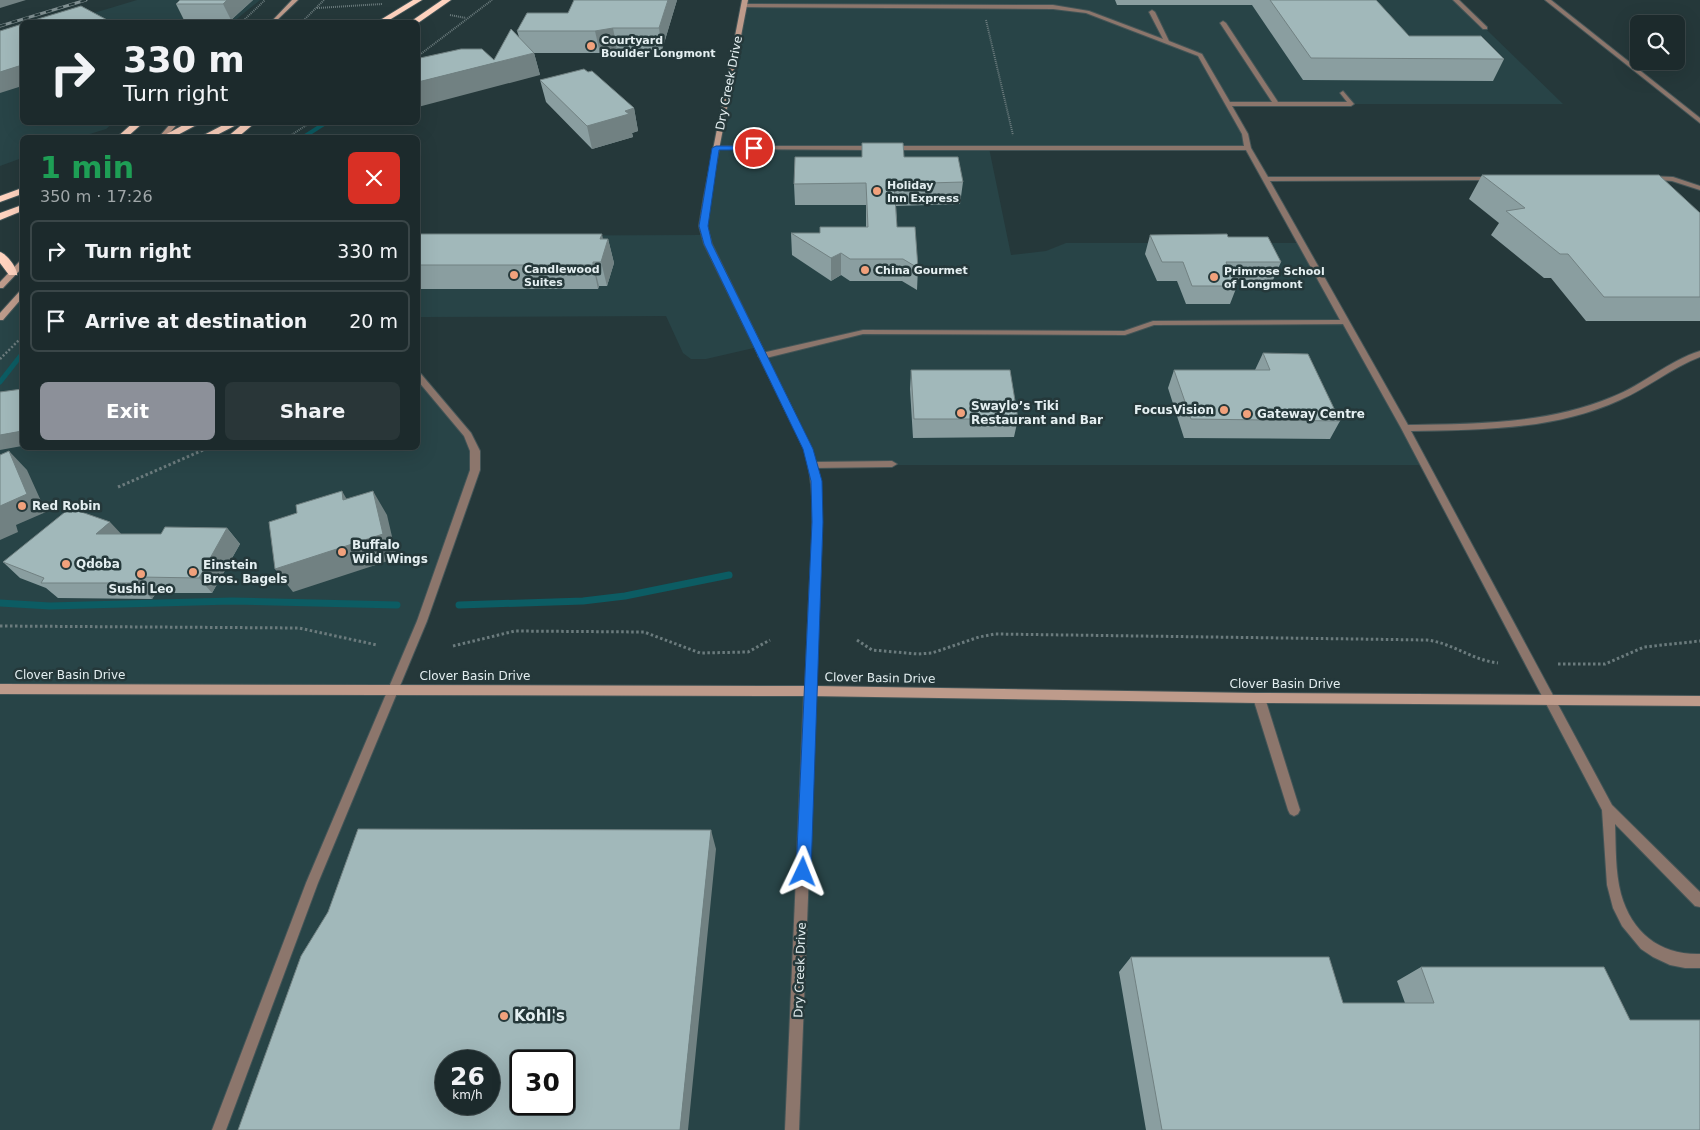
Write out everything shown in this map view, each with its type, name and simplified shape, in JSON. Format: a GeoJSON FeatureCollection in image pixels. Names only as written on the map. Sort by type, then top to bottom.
{"type":"FeatureCollection","features":[{"type":"Feature","properties":{"kind":"highway"},"geometry":{"type":"LineString","coordinates":[[384,20],[418,0]]}},
{"type":"Feature","properties":{"kind":"highway"},"geometry":{"type":"LineString","coordinates":[[417,20],[447,0]]}},
{"type":"Feature","properties":{"kind":"highway"},"geometry":{"type":"LineString","coordinates":[[124,135],[136,125]]}},
{"type":"Feature","properties":{"kind":"highway"},"geometry":{"type":"LineString","coordinates":[[169,135],[191,125]]}},
{"type":"Feature","properties":{"kind":"highway"},"geometry":{"type":"LineString","coordinates":[[209,135],[231,125]]}},
{"type":"Feature","properties":{"kind":"highway"},"geometry":{"type":"LineString","coordinates":[[234,135],[248,125]]}},
{"type":"Feature","properties":{"kind":"highway"},"geometry":{"type":"LineString","coordinates":[[0,199],[20,192]]}},
{"type":"Feature","properties":{"kind":"highway"},"geometry":{"type":"LineString","coordinates":[[0,217],[20,209]]}},
{"type":"Feature","properties":{"kind":"highway"},"geometry":{"type":"LineString","coordinates":[[0,255],[13,273]]}},
{"type":"Feature","properties":{"kind":"street"},"geometry":{"type":"LineString","coordinates":[[275,20],[295,0]]}},
{"type":"Feature","properties":{"kind":"street"},"geometry":{"type":"LineString","coordinates":[[1456,0],[1486,28]]}},
{"type":"Feature","properties":{"kind":"street"},"geometry":{"type":"LineString","coordinates":[[1548,0],[1700,122]]}},
{"type":"Feature","properties":{"kind":"street"},"geometry":{"type":"LineString","coordinates":[[745,3],[1075,9],[1116,21],[1200,55],[1245,134],[1248,148],[1405,428],[1608,809],[1700,901]]}},
{"type":"Feature","properties":{"kind":"street","name":"Dry Creek Drive"},"geometry":{"type":"LineString","coordinates":[[745,3],[703,216],[705,235],[808,449],[813,465],[818,515],[792,1130]]}},
{"type":"Feature","properties":{"kind":"street"},"geometry":{"type":"LineString","coordinates":[[1152,12],[1168,42]]}},
{"type":"Feature","properties":{"kind":"street"},"geometry":{"type":"LineString","coordinates":[[1223,22],[1276,104]]}},
{"type":"Feature","properties":{"kind":"street"},"geometry":{"type":"LineString","coordinates":[[1228,104],[1351,104],[1343,93]]}},
{"type":"Feature","properties":{"kind":"street"},"geometry":{"type":"LineString","coordinates":[[165,135],[173,125]]}},
{"type":"Feature","properties":{"kind":"street"},"geometry":{"type":"LineString","coordinates":[[716,148],[1248,148]]}},
{"type":"Feature","properties":{"kind":"street"},"geometry":{"type":"LineString","coordinates":[[1265,178],[1501,178]]}},
{"type":"Feature","properties":{"kind":"street"},"geometry":{"type":"LineString","coordinates":[[1639,178],[1673,179],[1700,188]]}},
{"type":"Feature","properties":{"kind":"street"},"geometry":{"type":"LineString","coordinates":[[0,286],[20,266]]}},
{"type":"Feature","properties":{"kind":"street"},"geometry":{"type":"LineString","coordinates":[[0,318],[20,296]]}},
{"type":"Feature","properties":{"kind":"street"},"geometry":{"type":"LineString","coordinates":[[762,356],[864,332],[1125,333],[1153,323],[1346,322]]}},
{"type":"Feature","properties":{"kind":"street"},"geometry":{"type":"LineString","coordinates":[[1405,428],[1499,426],[1573,413],[1619,398],[1677,363],[1700,354]]}},
{"type":"Feature","properties":{"kind":"street"},"geometry":{"type":"LineString","coordinates":[[219,1130],[312,883],[422,621],[472,476],[476,458],[468,436],[420,378]]}},
{"type":"Feature","properties":{"kind":"street"},"geometry":{"type":"LineString","coordinates":[[813,465],[892,464]]}},
{"type":"Feature","properties":{"kind":"street","name":"Clover Basin Drive"},"geometry":{"type":"LineString","coordinates":[[0,689],[810,691],[1260,698],[1700,701]]}},
{"type":"Feature","properties":{"kind":"street"},"geometry":{"type":"LineString","coordinates":[[1260,698],[1294,810]]}},
{"type":"Feature","properties":{"kind":"street"},"geometry":{"type":"LineString","coordinates":[[1608,809],[1614,891],[1632,930],[1648,947],[1663,957],[1678,961],[1700,961]]}},
{"type":"Feature","properties":{"kind":"path"},"geometry":{"type":"LineString","coordinates":[[244,20],[265,0]]}},
{"type":"Feature","properties":{"kind":"path"},"geometry":{"type":"LineString","coordinates":[[304,20],[324,0]]}},
{"type":"Feature","properties":{"kind":"path"},"geometry":{"type":"LineString","coordinates":[[420,54],[492,0]]}},
{"type":"Feature","properties":{"kind":"path"},"geometry":{"type":"LineString","coordinates":[[317,8],[334,8],[363,3],[385,4]]}},
{"type":"Feature","properties":{"kind":"path"},"geometry":{"type":"LineString","coordinates":[[982,7],[1016,148]]}},
{"type":"Feature","properties":{"kind":"path"},"geometry":{"type":"LineString","coordinates":[[444,14],[466,18]]}},
{"type":"Feature","properties":{"kind":"path"},"geometry":{"type":"LineString","coordinates":[[292,135],[306,125]]}},
{"type":"Feature","properties":{"kind":"path"},"geometry":{"type":"LineString","coordinates":[[0,360],[20,339]]}},
{"type":"Feature","properties":{"kind":"path"},"geometry":{"type":"LineString","coordinates":[[118,487],[203,450]]}},
{"type":"Feature","properties":{"kind":"path"},"geometry":{"type":"LineString","coordinates":[[0,626],[300,628],[314,629],[359,643],[377,645]]}},
{"type":"Feature","properties":{"kind":"path"},"geometry":{"type":"LineString","coordinates":[[453,646],[515,631],[644,632],[700,652],[748,652],[770,640]]}},
{"type":"Feature","properties":{"kind":"path"},"geometry":{"type":"LineString","coordinates":[[857,640],[867,649],[883,652],[921,654],[937,652],[981,636],[995,634],[1427,640],[1447,643],[1477,659],[1498,663]]}},
{"type":"Feature","properties":{"kind":"path"},"geometry":{"type":"LineString","coordinates":[[1558,664],[1605,664],[1644,647],[1700,641]]}},
{"type":"Feature","properties":{"kind":"shaded area"},"geometry":{"type":"Polygon","coordinates":[[[137,0],[260,0],[235,20],[71,20],[137,0]]]}},
{"type":"Feature","properties":{"kind":"shaded area"},"geometry":{"type":"Polygon","coordinates":[[[745,0],[1456,0],[1563,104],[1229,104],[1248,148],[989,148],[1011,255],[1046,251],[1066,243],[1302,243],[1425,465],[813,465],[758,347],[706,359],[691,359],[683,353],[666,316],[420,317],[420,236],[704,235],[703,226],[745,0]]]}},
{"type":"Feature","properties":{"kind":"shaded area"},"geometry":{"type":"Polygon","coordinates":[[[20,36],[20,125],[111,125],[106,129],[86,135],[20,135],[20,159],[0,166],[0,42],[20,36]]]}},
{"type":"Feature","properties":{"kind":"shaded area"},"geometry":{"type":"Polygon","coordinates":[[[20,297],[20,450],[420,450],[420,376],[462,426],[476,457],[396,688],[0,686],[0,318],[20,297]]]}},
{"type":"Feature","properties":{"kind":"shaded area"},"geometry":{"type":"Polygon","coordinates":[[[0,690],[1700,702],[1700,1130],[0,1130],[0,690]]]}},
{"type":"Feature","properties":{"kind":"building"},"geometry":{"type":"Polygon","coordinates":[[[180,0],[227,0],[223,4],[176,4],[180,0]]]}},
{"type":"Feature","properties":{"kind":"building"},"geometry":{"type":"Polygon","coordinates":[[[574,0],[668,0],[659,28],[613,28],[595,31],[517,31],[527,13],[568,13],[574,0]]]}},
{"type":"Feature","properties":{"kind":"building"},"geometry":{"type":"Polygon","coordinates":[[[1270,0],[1376,0],[1409,36],[1481,36],[1504,59],[1311,58],[1270,0]]]}},
{"type":"Feature","properties":{"kind":"building"},"geometry":{"type":"Polygon","coordinates":[[[81,6],[107,20],[35,20],[81,6]]]}},
{"type":"Feature","properties":{"kind":"building"},"geometry":{"type":"Polygon","coordinates":[[[20,25],[20,66],[0,72],[0,31],[20,25]]]}},
{"type":"Feature","properties":{"kind":"building"},"geometry":{"type":"Polygon","coordinates":[[[511,29],[534,53],[420,82],[420,58],[461,49],[482,49],[494,60],[511,29]]]}},
{"type":"Feature","properties":{"kind":"building"},"geometry":{"type":"Polygon","coordinates":[[[584,69],[588,72],[592,71],[634,108],[625,111],[629,114],[587,126],[540,80],[584,69]]]}},
{"type":"Feature","properties":{"kind":"building"},"geometry":{"type":"Polygon","coordinates":[[[862,143],[903,143],[904,157],[958,157],[963,182],[894,184],[897,227],[915,227],[918,268],[903,259],[850,259],[841,253],[831,258],[791,233],[820,233],[820,227],[868,227],[866,183],[794,184],[795,157],[862,157],[862,143]]]}},
{"type":"Feature","properties":{"kind":"building"},"geometry":{"type":"Polygon","coordinates":[[[1482,175],[1659,175],[1700,213],[1700,297],[1604,297],[1568,254],[1560,254],[1506,211],[1525,208],[1482,175]]]}},
{"type":"Feature","properties":{"kind":"building"},"geometry":{"type":"Polygon","coordinates":[[[420,234],[602,234],[600,239],[608,239],[601,262],[593,262],[593,265],[420,265],[420,234]]]}},
{"type":"Feature","properties":{"kind":"building"},"geometry":{"type":"Polygon","coordinates":[[[1227,234],[1228,237],[1268,237],[1281,262],[1226,262],[1237,286],[1192,286],[1183,262],[1162,262],[1150,235],[1227,234]]]}},
{"type":"Feature","properties":{"kind":"building"},"geometry":{"type":"Polygon","coordinates":[[[1263,353],[1308,354],[1340,421],[1191,419],[1174,370],[1270,370],[1263,353]]]}},
{"type":"Feature","properties":{"kind":"building"},"geometry":{"type":"Polygon","coordinates":[[[911,370],[1010,370],[1018,419],[914,419],[911,370]]]}},
{"type":"Feature","properties":{"kind":"building"},"geometry":{"type":"Polygon","coordinates":[[[20,389],[20,431],[0,435],[0,392],[20,389]]]}},
{"type":"Feature","properties":{"kind":"building"},"geometry":{"type":"Polygon","coordinates":[[[9,451],[27,494],[0,506],[0,455],[9,451]]]}},
{"type":"Feature","properties":{"kind":"building"},"geometry":{"type":"Polygon","coordinates":[[[342,491],[343,500],[373,491],[383,534],[275,569],[269,522],[297,513],[296,505],[342,491]]]}},
{"type":"Feature","properties":{"kind":"building"},"geometry":{"type":"Polygon","coordinates":[[[70,508],[110,522],[96,534],[161,534],[165,527],[227,528],[199,578],[140,577],[137,583],[41,583],[44,578],[3,562],[70,508]]]}},
{"type":"Feature","properties":{"kind":"building","name":"Kohl's"},"geometry":{"type":"Polygon","coordinates":[[[358,829],[711,830],[680,1130],[238,1130],[301,956],[328,912],[358,829]]]}},
{"type":"Feature","properties":{"kind":"building"},"geometry":{"type":"Polygon","coordinates":[[[1131,957],[1329,957],[1343,1003],[1434,1003],[1421,967],[1604,967],[1630,1020],[1700,1020],[1700,1130],[1162,1130],[1131,957]]]}},
{"type":"Feature","properties":{"kind":"waterway"},"geometry":{"type":"LineString","coordinates":[[307,135],[322,125]]}},
{"type":"Feature","properties":{"kind":"waterway"},"geometry":{"type":"LineString","coordinates":[[0,382],[20,357]]}},
{"type":"Feature","properties":{"kind":"waterway"},"geometry":{"type":"LineString","coordinates":[[459,605],[583,601],[625,596],[729,575]]}},
{"type":"Feature","properties":{"kind":"waterway"},"geometry":{"type":"LineString","coordinates":[[0,603],[50,606],[232,601],[397,605]]}},
{"type":"Feature","properties":{"kind":"railway"},"geometry":{"type":"LineString","coordinates":[[0,26],[86,0]]}},
{"type":"Feature","properties":{"kind":"place","name":"Courtyard Boulder Longmont"},"geometry":{"type":"Point","coordinates":[591,46]}},
{"type":"Feature","properties":{"kind":"place","name":"Holiday Inn Express"},"geometry":{"type":"Point","coordinates":[877,191]}},
{"type":"Feature","properties":{"kind":"place","name":"China Gourmet"},"geometry":{"type":"Point","coordinates":[865,270]}},
{"type":"Feature","properties":{"kind":"place","name":"Candlewood Suites"},"geometry":{"type":"Point","coordinates":[514,275]}},
{"type":"Feature","properties":{"kind":"place","name":"Primrose School of Longmont"},"geometry":{"type":"Point","coordinates":[1214,277]}},
{"type":"Feature","properties":{"kind":"place","name":"FocusVision"},"geometry":{"type":"Point","coordinates":[1224,410]}},
{"type":"Feature","properties":{"kind":"place","name":"Swaylo’s Tiki Restaurant and Bar"},"geometry":{"type":"Point","coordinates":[961,413]}},
{"type":"Feature","properties":{"kind":"place","name":"Gateway Centre"},"geometry":{"type":"Point","coordinates":[1247,414]}},
{"type":"Feature","properties":{"kind":"place","name":"Red Robin"},"geometry":{"type":"Point","coordinates":[22,506]}},
{"type":"Feature","properties":{"kind":"place","name":"Buffalo Wild Wings"},"geometry":{"type":"Point","coordinates":[342,552]}},
{"type":"Feature","properties":{"kind":"place","name":"Qdoba"},"geometry":{"type":"Point","coordinates":[66,564]}},
{"type":"Feature","properties":{"kind":"place","name":"Einstein Bros. Bagels"},"geometry":{"type":"Point","coordinates":[193,572]}},
{"type":"Feature","properties":{"kind":"place","name":"Sushi Leo"},"geometry":{"type":"Point","coordinates":[141,574]}},
{"type":"Feature","properties":{"kind":"place","name":"Kohl's"},"geometry":{"type":"Point","coordinates":[504,1016]}},
{"type":"Feature","properties":{"kind":"route"},"geometry":{"type":"LineString","coordinates":[[754,148],[716,148],[703,216],[708,244],[808,449],[816,481],[818,522],[803,872]]}}]}
